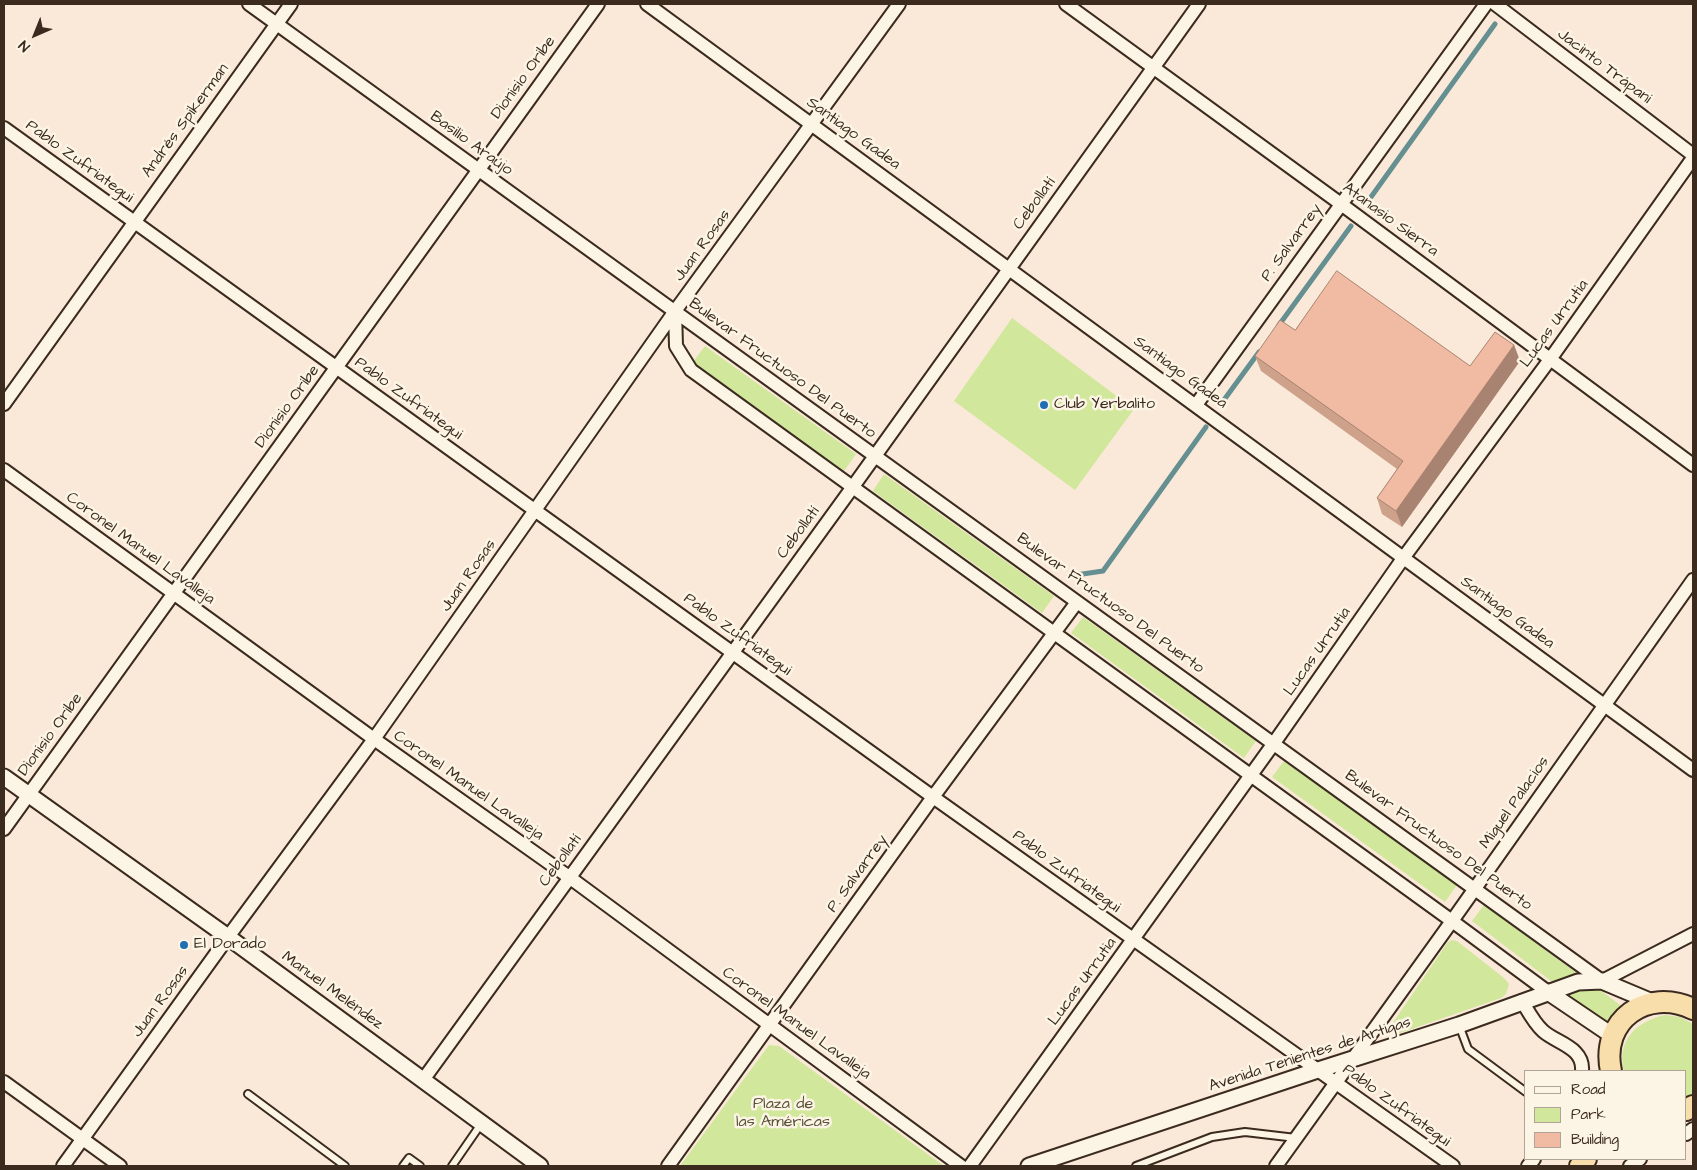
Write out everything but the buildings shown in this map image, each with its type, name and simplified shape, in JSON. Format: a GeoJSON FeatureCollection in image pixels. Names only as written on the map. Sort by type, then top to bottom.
{"type":"FeatureCollection","features":[{"type":"Feature","properties":{"kind":"highway"},"geometry":{"type":"LineString","coordinates":[[1611,1070],[1609,1053],[1613,1036],[1619,1025],[1628,1015],[1637,1007],[1693,992]]}},
{"type":"Feature","properties":{"kind":"highway"},"geometry":{"type":"LineString","coordinates":[[1659,1002],[1682,1004],[1693,1009]]}},
{"type":"Feature","properties":{"kind":"street","name":"Basilio Araújo"},"geometry":{"type":"LineString","coordinates":[[248,4],[675,311]]}},
{"type":"Feature","properties":{"kind":"street","name":"Andrés Spikerman"},"geometry":{"type":"LineString","coordinates":[[4,404],[291,4]]}},
{"type":"Feature","properties":{"kind":"street","name":"Dionisio Oribe"},"geometry":{"type":"LineString","coordinates":[[4,829],[478,168],[598,4]]}},
{"type":"Feature","properties":{"kind":"street","name":"Santiago Gadea"},"geometry":{"type":"LineString","coordinates":[[647,4],[1693,770]]}},
{"type":"Feature","properties":{"kind":"street","name":"Juan Rosas"},"geometry":{"type":"LineString","coordinates":[[63,1166],[228,936],[374,739],[675,311],[899,4]]}},
{"type":"Feature","properties":{"kind":"street","name":"Atanasio Sierra"},"geometry":{"type":"LineString","coordinates":[[1066,4],[1551,358],[1693,465]]}},
{"type":"Feature","properties":{"kind":"street","name":"Cebollatí"},"geometry":{"type":"LineString","coordinates":[[423,1080],[852,488],[1198,4]]}},
{"type":"Feature","properties":{"kind":"street","name":"P. Salvarrey"},"geometry":{"type":"LineString","coordinates":[[1196,405],[1486,4]]}},
{"type":"Feature","properties":{"kind":"street","name":"Jacinto Trápani"},"geometry":{"type":"LineString","coordinates":[[1495,4],[1693,156]]}},
{"type":"Feature","properties":{"kind":"street","name":"Pablo Zufriategui"},"geometry":{"type":"LineString","coordinates":[[4,128],[933,797],[1453,1166]]}},
{"type":"Feature","properties":{"kind":"street","name":"Lucas Urrutia"},"geometry":{"type":"LineString","coordinates":[[970,1166],[1274,743],[1404,557],[1551,358],[1693,156]]}},
{"type":"Feature","properties":{"kind":"street","name":"Bulevar Fructuoso Del Puerto"},"geometry":{"type":"LineString","coordinates":[[675,311],[1602,981],[1659,1002]]}},
{"type":"Feature","properties":{"kind":"street","name":"Bulevar Fructuoso Del Puerto"},"geometry":{"type":"LineString","coordinates":[[675,311],[676,346],[691,370],[1548,992],[1613,1036]]}},
{"type":"Feature","properties":{"kind":"street","name":"Coronel Manuel Lavalleja"},"geometry":{"type":"LineString","coordinates":[[4,470],[770,1024],[961,1166]]}},
{"type":"Feature","properties":{"kind":"street","name":"Miguel Palacios"},"geometry":{"type":"LineString","coordinates":[[1276,1166],[1693,580]]}},
{"type":"Feature","properties":{"kind":"street","name":"P. Salvarrey"},"geometry":{"type":"LineString","coordinates":[[668,1166],[933,797],[1077,602]]}},
{"type":"Feature","properties":{"kind":"street","name":"Manuel Meléndez"},"geometry":{"type":"LineString","coordinates":[[4,777],[228,936],[540,1166]]}},
{"type":"Feature","properties":{"kind":"street"},"geometry":{"type":"LineString","coordinates":[[1602,981],[1693,934]]}},
{"type":"Feature","properties":{"kind":"street","name":"Avenida Tenientes de Artigas"},"geometry":{"type":"LineString","coordinates":[[1029,1166],[1459,1025],[1578,982],[1602,981]]}},
{"type":"Feature","properties":{"kind":"street"},"geometry":{"type":"LineString","coordinates":[[1522,1001],[1543,1031],[1572,1048],[1578,1057],[1582,1070]]}},
{"type":"Feature","properties":{"kind":"street"},"geometry":{"type":"LineString","coordinates":[[4,1082],[120,1166]]}},
{"type":"Feature","properties":{"kind":"lane"},"geometry":{"type":"LineString","coordinates":[[1459,1025],[1468,1049],[1524,1091]]}},
{"type":"Feature","properties":{"kind":"lane"},"geometry":{"type":"LineString","coordinates":[[248,1094],[346,1166]]}},
{"type":"Feature","properties":{"kind":"lane"},"geometry":{"type":"LineString","coordinates":[[452,1166],[482,1123]]}},
{"type":"Feature","properties":{"kind":"lane"},"geometry":{"type":"LineString","coordinates":[[1136,1166],[1212,1137],[1245,1132],[1296,1138]]}},
{"type":"Feature","properties":{"kind":"lane"},"geometry":{"type":"LineString","coordinates":[[403,1166],[408,1158],[420,1166]]}},
{"type":"Feature","properties":{"kind":"green space","name":"Club Yerbalito"},"geometry":{"type":"Polygon","coordinates":[[[1012,318],[1134,409],[1075,490],[954,401],[1012,318]]]}},
{"type":"Feature","properties":{"kind":"green space"},"geometry":{"type":"Polygon","coordinates":[[[705,346],[856,454],[844,471],[693,362],[705,346]]]}},
{"type":"Feature","properties":{"kind":"green space"},"geometry":{"type":"Polygon","coordinates":[[[884,474],[1054,596],[1042,613],[873,491],[884,474]]]}},
{"type":"Feature","properties":{"kind":"green space"},"geometry":{"type":"Polygon","coordinates":[[[1083,617],[1256,741],[1244,758],[1071,633],[1083,617]]]}},
{"type":"Feature","properties":{"kind":"green space"},"geometry":{"type":"Polygon","coordinates":[[[1284,761],[1457,885],[1445,902],[1272,777],[1284,761]]]}},
{"type":"Feature","properties":{"kind":"green space"},"geometry":{"type":"Polygon","coordinates":[[[1484,905],[1627,1010],[1613,1028],[1472,921],[1484,905]]]}},
{"type":"Feature","properties":{"kind":"green space"},"geometry":{"type":"Polygon","coordinates":[[[1452,940],[1457,941],[1504,978],[1509,984],[1506,994],[1501,998],[1397,1034],[1393,1033],[1390,1027],[1448,942],[1452,940]]]}},
{"type":"Feature","properties":{"kind":"green space"},"geometry":{"type":"Polygon","coordinates":[[[1665,1015],[1680,1017],[1693,1024],[1693,1096],[1687,1100],[1687,1070],[1624,1070],[1622,1060],[1626,1041],[1638,1027],[1665,1015]]]}},
{"type":"Feature","properties":{"kind":"green space","name":"Plaza de las Américas"},"geometry":{"type":"Polygon","coordinates":[[[769,1045],[779,1046],[944,1166],[680,1166],[769,1045]]]}},
{"type":"Feature","properties":{"kind":"waterway"},"geometry":{"type":"LineString","coordinates":[[1366,204],[1495,24]]}},
{"type":"Feature","properties":{"kind":"waterway"},"geometry":{"type":"LineString","coordinates":[[1279,325],[1351,226]]}},
{"type":"Feature","properties":{"kind":"waterway"},"geometry":{"type":"LineString","coordinates":[[1221,404],[1259,352]]}},
{"type":"Feature","properties":{"kind":"waterway"},"geometry":{"type":"LineString","coordinates":[[1069,576],[1103,571],[1206,427]]}},
{"type":"Feature","properties":{"kind":"place","name":"Club Yerbalito"},"geometry":{"type":"Point","coordinates":[1044,405]}},
{"type":"Feature","properties":{"kind":"place","name":"El Dorado"},"geometry":{"type":"Point","coordinates":[184,945]}}]}
